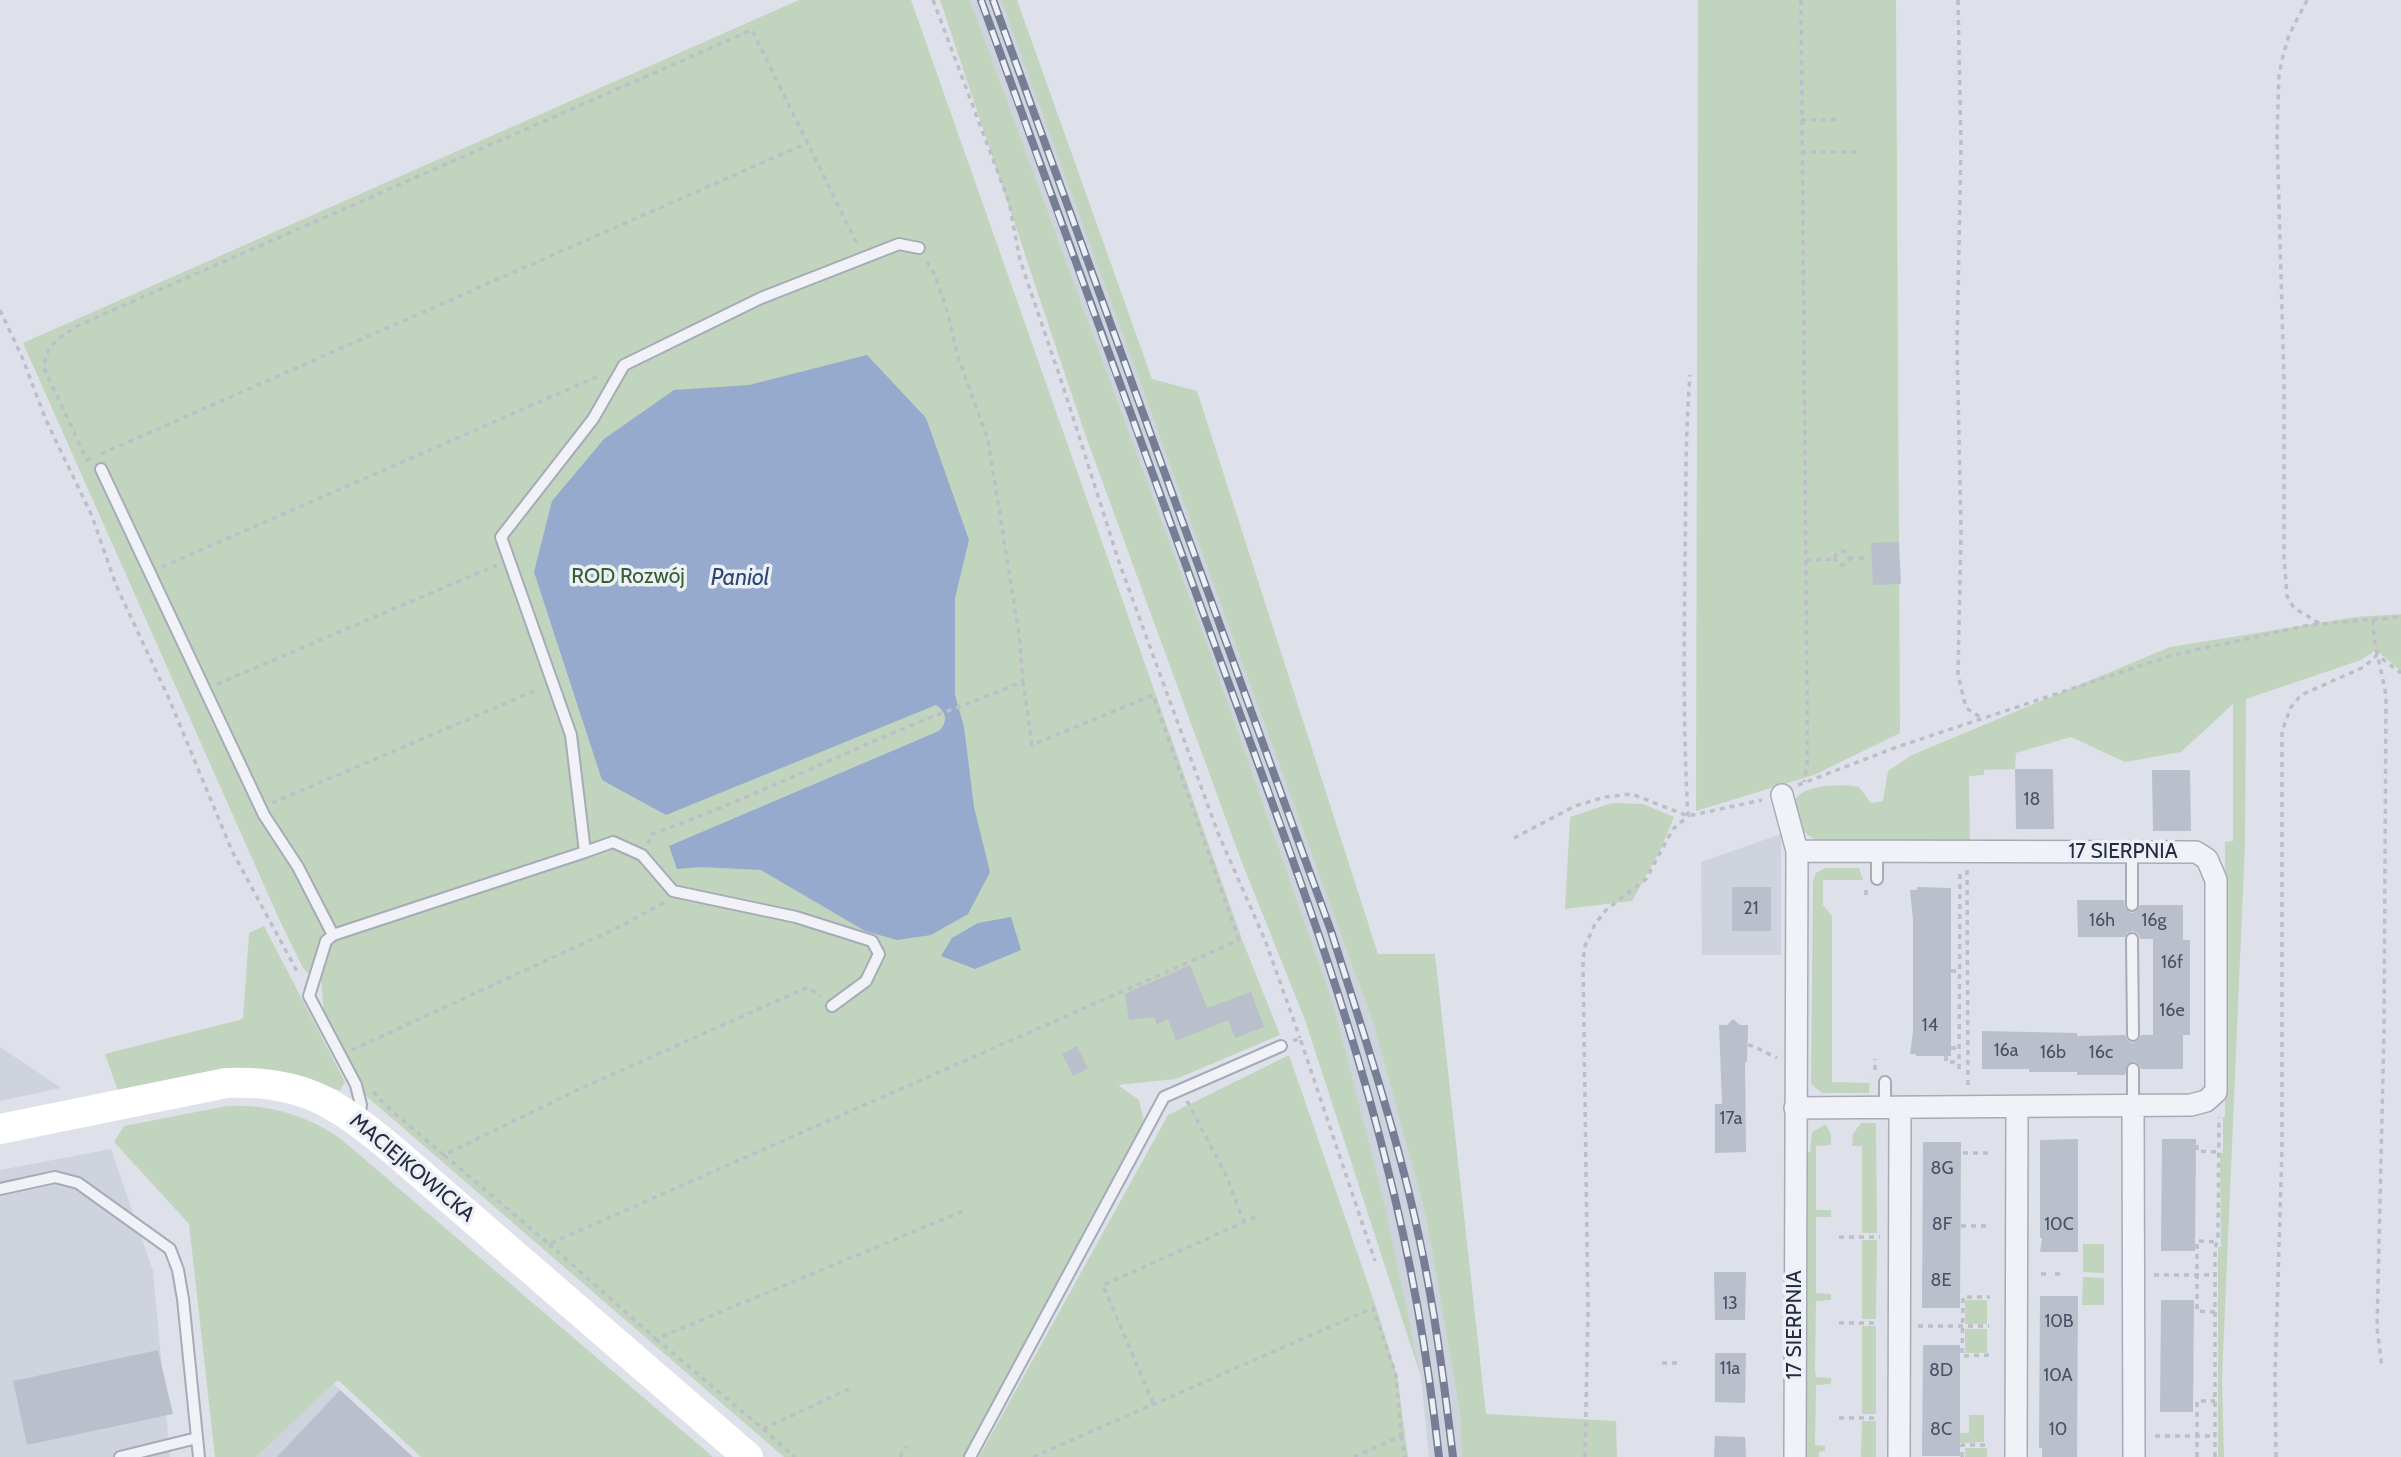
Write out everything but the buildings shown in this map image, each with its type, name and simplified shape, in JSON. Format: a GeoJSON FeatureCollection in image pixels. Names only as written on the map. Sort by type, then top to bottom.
{"type":"FeatureCollection","features":[{"type":"Feature","properties":{"kind":"street","name":"17 SIERPNIA"},"geometry":{"type":"LineString","coordinates":[[1782,795],[1797,851],[1795,1457]]}},
{"type":"Feature","properties":{"kind":"street","name":"17 SIERPNIA"},"geometry":{"type":"LineString","coordinates":[[1795,1108],[2191,1105],[2206,1101],[2217,1092],[2216,880],[2207,859],[2196,852],[1797,851]]}},
{"type":"Feature","properties":{"kind":"street","name":"MACIEJKOWICKA"},"geometry":{"type":"LineString","coordinates":[[0,1129],[226,1083],[257,1082],[279,1085],[320,1097],[359,1121],[748,1457]]}},
{"type":"Feature","properties":{"kind":"street"},"geometry":{"type":"LineString","coordinates":[[2133,1105],[2134,1457]]}},
{"type":"Feature","properties":{"kind":"street"},"geometry":{"type":"LineString","coordinates":[[1893,1108],[1899,1457]]}},
{"type":"Feature","properties":{"kind":"street"},"geometry":{"type":"LineString","coordinates":[[2016,1457],[2017,1108]]}},
{"type":"Feature","properties":{"kind":"lane"},"geometry":{"type":"LineString","coordinates":[[585,852],[571,735],[501,537],[593,419],[624,365],[761,298],[899,244],[919,248]]}},
{"type":"Feature","properties":{"kind":"lane"},"geometry":{"type":"LineString","coordinates":[[101,468],[261,808],[298,867],[333,935]]}},
{"type":"Feature","properties":{"kind":"lane"},"geometry":{"type":"LineString","coordinates":[[359,1121],[361,1105],[346,1053],[310,996],[326,941],[333,935],[613,842],[642,855],[673,891],[796,917],[873,941],[879,954],[866,981],[832,1006]]}},
{"type":"Feature","properties":{"kind":"lane"},"geometry":{"type":"LineString","coordinates":[[2132,851],[2132,905]]}},
{"type":"Feature","properties":{"kind":"lane"},"geometry":{"type":"LineString","coordinates":[[1877,852],[1877,878]]}},
{"type":"Feature","properties":{"kind":"lane"},"geometry":{"type":"LineString","coordinates":[[2132,939],[2133,1035]]}},
{"type":"Feature","properties":{"kind":"lane"},"geometry":{"type":"LineString","coordinates":[[970,1457],[1160,1102],[1164,1097],[1181,1089],[1281,1046]]}},
{"type":"Feature","properties":{"kind":"lane"},"geometry":{"type":"LineString","coordinates":[[2133,1069],[2133,1105]]}},
{"type":"Feature","properties":{"kind":"lane"},"geometry":{"type":"LineString","coordinates":[[1885,1082],[1893,1108]]}},
{"type":"Feature","properties":{"kind":"lane"},"geometry":{"type":"LineString","coordinates":[[0,1189],[55,1177],[78,1183],[170,1249],[178,1270],[183,1299],[199,1457]]}},
{"type":"Feature","properties":{"kind":"lane"},"geometry":{"type":"LineString","coordinates":[[120,1457],[197,1438]]}},
{"type":"Feature","properties":{"kind":"path"},"geometry":{"type":"LineString","coordinates":[[933,0],[1009,202],[1020,260],[1119,562],[1219,834],[1265,940],[1375,1261]]}},
{"type":"Feature","properties":{"kind":"path"},"geometry":{"type":"LineString","coordinates":[[1801,0],[1807,765],[1804,782]]}},
{"type":"Feature","properties":{"kind":"path"},"geometry":{"type":"LineString","coordinates":[[1958,0],[1961,146],[1957,346],[1961,530],[1958,675],[1966,708],[1982,718]]}},
{"type":"Feature","properties":{"kind":"path"},"geometry":{"type":"LineString","coordinates":[[2307,0],[2289,35],[2279,75],[2277,135],[2284,381],[2284,558],[2287,596],[2294,608],[2320,624]]}},
{"type":"Feature","properties":{"kind":"path"},"geometry":{"type":"LineString","coordinates":[[807,143],[87,460],[44,368],[44,354],[56,341],[77,326],[752,30],[864,258]]}},
{"type":"Feature","properties":{"kind":"path"},"geometry":{"type":"LineString","coordinates":[[1801,120],[1841,119]]}},
{"type":"Feature","properties":{"kind":"path"},"geometry":{"type":"LineString","coordinates":[[1801,152],[1862,152]]}},
{"type":"Feature","properties":{"kind":"path"},"geometry":{"type":"LineString","coordinates":[[549,1244],[1240,942],[1153,695],[1032,745],[1019,634],[988,440],[957,354],[948,314],[934,275],[919,248]]}},
{"type":"Feature","properties":{"kind":"path"},"geometry":{"type":"LineString","coordinates":[[0,310],[22,357],[46,420],[92,516],[116,585],[170,701],[233,851],[310,996]]}},
{"type":"Feature","properties":{"kind":"path"},"geometry":{"type":"LineString","coordinates":[[151,572],[624,365]]}},
{"type":"Feature","properties":{"kind":"path"},"geometry":{"type":"LineString","coordinates":[[1688,816],[1684,755],[1684,621],[1690,375]]}},
{"type":"Feature","properties":{"kind":"path"},"geometry":{"type":"LineString","coordinates":[[1835,559],[1842,551],[1846,552],[1849,558]]}},
{"type":"Feature","properties":{"kind":"path"},"geometry":{"type":"LineString","coordinates":[[1805,559],[1835,559],[1841,565],[1846,564],[1849,558]]}},
{"type":"Feature","properties":{"kind":"path"},"geometry":{"type":"LineString","coordinates":[[1849,558],[1869,558]]}},
{"type":"Feature","properties":{"kind":"path"},"geometry":{"type":"LineString","coordinates":[[206,689],[509,561]]}},
{"type":"Feature","properties":{"kind":"path"},"geometry":{"type":"LineString","coordinates":[[1585,1457],[1588,1312],[1583,1066],[1585,946],[1606,910],[1646,879],[1673,829],[1688,816],[1782,795],[1804,782],[1982,718],[2173,654],[2320,624],[2401,617]]}},
{"type":"Feature","properties":{"kind":"path"},"geometry":{"type":"LineString","coordinates":[[2373,620],[2375,648],[2386,696],[2384,1032],[2377,1328],[2382,1368]]}},
{"type":"Feature","properties":{"kind":"path"},"geometry":{"type":"LineString","coordinates":[[2377,655],[2401,673]]}},
{"type":"Feature","properties":{"kind":"path"},"geometry":{"type":"LineString","coordinates":[[2276,1457],[2275,1377],[2282,1147],[2283,731],[2291,707],[2301,695],[2364,667],[2377,655]]}},
{"type":"Feature","properties":{"kind":"path"},"geometry":{"type":"LineString","coordinates":[[642,855],[652,834],[718,811],[926,719],[1023,681]]}},
{"type":"Feature","properties":{"kind":"path"},"geometry":{"type":"LineString","coordinates":[[261,808],[553,684]]}},
{"type":"Feature","properties":{"kind":"path"},"geometry":{"type":"LineString","coordinates":[[1514,838],[1575,806],[1605,797],[1632,794],[1688,816]]}},
{"type":"Feature","properties":{"kind":"path"},"geometry":{"type":"LineString","coordinates":[[1959,1069],[1960,865]]}},
{"type":"Feature","properties":{"kind":"path"},"geometry":{"type":"LineString","coordinates":[[1968,865],[1968,1096]]}},
{"type":"Feature","properties":{"kind":"path"},"geometry":{"type":"LineString","coordinates":[[1866,890],[1866,899]]}},
{"type":"Feature","properties":{"kind":"path"},"geometry":{"type":"LineString","coordinates":[[346,1053],[623,925],[670,899],[673,891]]}},
{"type":"Feature","properties":{"kind":"path"},"geometry":{"type":"LineString","coordinates":[[1951,971],[1960,971]]}},
{"type":"Feature","properties":{"kind":"path"},"geometry":{"type":"LineString","coordinates":[[444,1155],[573,1092],[808,987],[832,1006]]}},
{"type":"Feature","properties":{"kind":"path"},"geometry":{"type":"LineString","coordinates":[[1281,1046],[1300,1038]]}},
{"type":"Feature","properties":{"kind":"path"},"geometry":{"type":"LineString","coordinates":[[1748,1045],[1780,1059]]}},
{"type":"Feature","properties":{"kind":"path"},"geometry":{"type":"LineString","coordinates":[[1951,1048],[1960,1048]]}},
{"type":"Feature","properties":{"kind":"path"},"geometry":{"type":"LineString","coordinates":[[346,1053],[356,1060]]}},
{"type":"Feature","properties":{"kind":"path"},"geometry":{"type":"LineString","coordinates":[[1946,1056],[1946,1062],[1960,1062]]}},
{"type":"Feature","properties":{"kind":"path"},"geometry":{"type":"LineString","coordinates":[[1875,1059],[1875,1070]]}},
{"type":"Feature","properties":{"kind":"path"},"geometry":{"type":"LineString","coordinates":[[1181,1089],[1226,1175],[1244,1222]]}},
{"type":"Feature","properties":{"kind":"path"},"geometry":{"type":"LineString","coordinates":[[372,1091],[393,1112],[795,1457]]}},
{"type":"Feature","properties":{"kind":"path"},"geometry":{"type":"LineString","coordinates":[[2216,1457],[2215,1275],[2219,1117]]}},
{"type":"Feature","properties":{"kind":"path"},"geometry":{"type":"LineString","coordinates":[[2197,1145],[2197,1151],[2219,1152]]}},
{"type":"Feature","properties":{"kind":"path"},"geometry":{"type":"LineString","coordinates":[[1963,1153],[1990,1153]]}},
{"type":"Feature","properties":{"kind":"path"},"geometry":{"type":"LineString","coordinates":[[656,1339],[963,1211]]}},
{"type":"Feature","properties":{"kind":"path"},"geometry":{"type":"LineString","coordinates":[[1153,1403],[1103,1285],[1258,1216]]}},
{"type":"Feature","properties":{"kind":"path"},"geometry":{"type":"LineString","coordinates":[[1961,1226],[1989,1226]]}},
{"type":"Feature","properties":{"kind":"path"},"geometry":{"type":"LineString","coordinates":[[1839,1237],[1892,1237]]}},
{"type":"Feature","properties":{"kind":"path"},"geometry":{"type":"LineString","coordinates":[[2215,1312],[2197,1311],[2197,1241],[2217,1242]]}},
{"type":"Feature","properties":{"kind":"path"},"geometry":{"type":"LineString","coordinates":[[2041,1274],[2048,1274]]}},
{"type":"Feature","properties":{"kind":"path"},"geometry":{"type":"LineString","coordinates":[[2054,1274],[2063,1274]]}},
{"type":"Feature","properties":{"kind":"path"},"geometry":{"type":"LineString","coordinates":[[2160,1275],[2215,1275]]}},
{"type":"Feature","properties":{"kind":"path"},"geometry":{"type":"LineString","coordinates":[[1990,1297],[1963,1297],[1962,1356],[1990,1355]]}},
{"type":"Feature","properties":{"kind":"path"},"geometry":{"type":"LineString","coordinates":[[1033,1457],[1373,1308],[1396,1375],[1405,1457]]}},
{"type":"Feature","properties":{"kind":"path"},"geometry":{"type":"LineString","coordinates":[[1839,1323],[1880,1323]]}},
{"type":"Feature","properties":{"kind":"path"},"geometry":{"type":"LineString","coordinates":[[1926,1326],[1989,1326]]}},
{"type":"Feature","properties":{"kind":"path"},"geometry":{"type":"LineString","coordinates":[[1661,1363],[1679,1363]]}},
{"type":"Feature","properties":{"kind":"path"},"geometry":{"type":"LineString","coordinates":[[762,1429],[853,1387]]}},
{"type":"Feature","properties":{"kind":"path"},"geometry":{"type":"LineString","coordinates":[[2197,1457],[2197,1401],[2215,1401]]}},
{"type":"Feature","properties":{"kind":"path"},"geometry":{"type":"LineString","coordinates":[[1839,1418],[1880,1418]]}},
{"type":"Feature","properties":{"kind":"path"},"geometry":{"type":"LineString","coordinates":[[1354,1457],[1401,1436]]}},
{"type":"Feature","properties":{"kind":"path"},"geometry":{"type":"LineString","coordinates":[[2160,1436],[2216,1436]]}},
{"type":"Feature","properties":{"kind":"path"},"geometry":{"type":"LineString","coordinates":[[1962,1457],[1962,1445],[1989,1445]]}},
{"type":"Feature","properties":{"kind":"path"},"geometry":{"type":"LineString","coordinates":[[900,1457],[907,1446]]}},
{"type":"Feature","properties":{"kind":"shaded area"},"geometry":{"type":"Polygon","coordinates":[[[970,0],[1001,0],[1374,1025],[1426,1216],[1460,1414],[1462,1457],[1429,1457],[1421,1377],[1384,1201],[1334,1006],[1212,658],[970,0]]]}},
{"type":"Feature","properties":{"kind":"shaded area"},"geometry":{"type":"Polygon","coordinates":[[[1781,834],[1781,955],[1702,955],[1701,862],[1781,834]]]}},
{"type":"Feature","properties":{"kind":"shaded area"},"geometry":{"type":"Polygon","coordinates":[[[0,1047],[61,1088],[0,1101],[0,1047]]]}},
{"type":"Feature","properties":{"kind":"shaded area"},"geometry":{"type":"Polygon","coordinates":[[[111,1149],[153,1271],[170,1457],[0,1457],[0,1170],[111,1149]]]}},
{"type":"Feature","properties":{"kind":"shaded area"},"geometry":{"type":"Polygon","coordinates":[[[334,1384],[413,1457],[256,1457],[334,1384]]]}},
{"type":"Feature","properties":{"kind":"green space","name":"ROD Rozwój"},"geometry":{"type":"Polygon","coordinates":[[[799,0],[911,0],[1243,942],[1280,1035],[1176,1079],[1118,1085],[1139,1100],[1144,1122],[963,1457],[784,1457],[365,1095],[324,1013],[321,979],[303,968],[279,919],[23,343],[799,0]]]}},
{"type":"Feature","properties":{"kind":"green space"},"geometry":{"type":"Polygon","coordinates":[[[940,0],[970,0],[1212,658],[1334,1006],[1384,1201],[1421,1377],[1305,1020],[1241,860],[1085,434],[940,0]]]}},
{"type":"Feature","properties":{"kind":"green space"},"geometry":{"type":"Polygon","coordinates":[[[1001,0],[1017,0],[1152,379],[1197,391],[1378,954],[1435,954],[1486,1414],[1616,1421],[1617,1457],[1462,1457],[1460,1414],[1426,1216],[1374,1025],[1001,0]]]}},
{"type":"Feature","properties":{"kind":"green space"},"geometry":{"type":"Polygon","coordinates":[[[1698,0],[1896,0],[1900,733],[1814,775],[1696,811],[1698,0]]]}},
{"type":"Feature","properties":{"kind":"green space"},"geometry":{"type":"Polygon","coordinates":[[[2401,614],[2401,671],[2376,650],[2361,660],[2246,699],[2245,843],[2222,1378],[2224,1457],[2218,1457],[2218,1247],[2221,1247],[2220,1153],[2223,1153],[2225,1116],[2225,842],[2233,841],[2233,704],[2181,752],[2125,762],[2071,737],[2016,753],[2015,769],[1984,770],[1984,775],[1969,776],[1970,842],[1851,843],[1817,840],[1806,833],[1797,822],[1794,802],[1797,797],[1810,790],[1836,785],[1859,787],[1871,803],[1883,801],[1888,771],[1912,755],[2170,647],[2356,617],[2401,614]]]}},
{"type":"Feature","properties":{"kind":"green space"},"geometry":{"type":"Polygon","coordinates":[[[1612,803],[1643,804],[1674,817],[1661,849],[1632,901],[1565,909],[1570,817],[1612,803]]]}},
{"type":"Feature","properties":{"kind":"green space"},"geometry":{"type":"Polygon","coordinates":[[[1825,868],[1859,868],[1863,880],[1823,880],[1823,905],[1832,916],[1832,1082],[1870,1083],[1869,1093],[1822,1093],[1811,1084],[1813,880],[1816,873],[1825,868]]]}},
{"type":"Feature","properties":{"kind":"green space"},"geometry":{"type":"Polygon","coordinates":[[[264,926],[345,1082],[340,1090],[254,1069],[118,1091],[105,1054],[243,1019],[249,933],[264,926]]]}},
{"type":"Feature","properties":{"kind":"green space"},"geometry":{"type":"Polygon","coordinates":[[[1289,1055],[1397,1375],[1408,1457],[979,1457],[1168,1115],[1289,1055]]]}},
{"type":"Feature","properties":{"kind":"green space"},"geometry":{"type":"Polygon","coordinates":[[[227,1106],[272,1109],[301,1117],[341,1139],[713,1457],[421,1457],[338,1380],[256,1457],[215,1457],[189,1224],[114,1142],[124,1126],[227,1106]]]}},
{"type":"Feature","properties":{"kind":"green space"},"geometry":{"type":"Polygon","coordinates":[[[1861,1123],[1876,1123],[1877,1233],[1862,1233],[1862,1146],[1852,1146],[1853,1134],[1861,1123]]]}},
{"type":"Feature","properties":{"kind":"green space"},"geometry":{"type":"Polygon","coordinates":[[[1826,1124],[1831,1135],[1831,1145],[1816,1146],[1816,1210],[1831,1210],[1831,1217],[1816,1217],[1816,1293],[1831,1294],[1831,1300],[1816,1301],[1815,1370],[1816,1377],[1831,1378],[1831,1384],[1816,1385],[1815,1445],[1825,1446],[1825,1451],[1819,1452],[1819,1457],[1804,1457],[1804,1152],[1810,1152],[1812,1132],[1826,1124]]]}},
{"type":"Feature","properties":{"kind":"green space"},"geometry":{"type":"Polygon","coordinates":[[[1862,1240],[1877,1240],[1876,1319],[1862,1319],[1862,1240]]]}},
{"type":"Feature","properties":{"kind":"green space"},"geometry":{"type":"Polygon","coordinates":[[[2083,1244],[2104,1244],[2104,1273],[2083,1272],[2083,1244]]]}},
{"type":"Feature","properties":{"kind":"green space"},"geometry":{"type":"Polygon","coordinates":[[[2083,1277],[2104,1278],[2104,1305],[2082,1305],[2083,1277]]]}},
{"type":"Feature","properties":{"kind":"green space"},"geometry":{"type":"Polygon","coordinates":[[[1965,1300],[1987,1300],[1987,1324],[1965,1324],[1965,1300]]]}},
{"type":"Feature","properties":{"kind":"green space"},"geometry":{"type":"Polygon","coordinates":[[[1862,1326],[1876,1326],[1876,1414],[1862,1414],[1862,1326]]]}},
{"type":"Feature","properties":{"kind":"green space"},"geometry":{"type":"Polygon","coordinates":[[[1965,1329],[1987,1329],[1987,1353],[1965,1353],[1965,1329]]]}},
{"type":"Feature","properties":{"kind":"green space"},"geometry":{"type":"Polygon","coordinates":[[[1969,1415],[1984,1415],[1984,1442],[1960,1443],[1960,1433],[1969,1433],[1969,1415]]]}},
{"type":"Feature","properties":{"kind":"green space"},"geometry":{"type":"Polygon","coordinates":[[[1862,1421],[1876,1421],[1876,1457],[1861,1457],[1862,1421]]]}},
{"type":"Feature","properties":{"kind":"green space"},"geometry":{"type":"Polygon","coordinates":[[[1965,1448],[1987,1448],[1987,1457],[1965,1457],[1965,1448]]]}},
{"type":"Feature","properties":{"kind":"water","name":"Paniol"},"geometry":{"type":"Polygon","coordinates":[[[867,355],[926,418],[969,540],[955,598],[955,695],[964,727],[974,807],[990,872],[968,914],[931,935],[897,940],[865,931],[761,870],[700,867],[677,869],[669,846],[939,731],[945,721],[940,708],[936,705],[666,815],[602,780],[534,572],[552,501],[604,439],[674,390],[749,385],[867,355]]]}},
{"type":"Feature","properties":{"kind":"water"},"geometry":{"type":"Polygon","coordinates":[[[1011,917],[1021,950],[975,969],[941,956],[952,938],[978,923],[1011,917]]]}},
{"type":"Feature","properties":{"kind":"railway"},"geometry":{"type":"LineString","coordinates":[[981,0],[1330,968],[1369,1097],[1403,1235],[1424,1345],[1439,1457]]}},
{"type":"Feature","properties":{"kind":"railway"},"geometry":{"type":"LineString","coordinates":[[993,0],[1331,931],[1355,1007],[1390,1121],[1425,1264],[1453,1457]]}}]}
